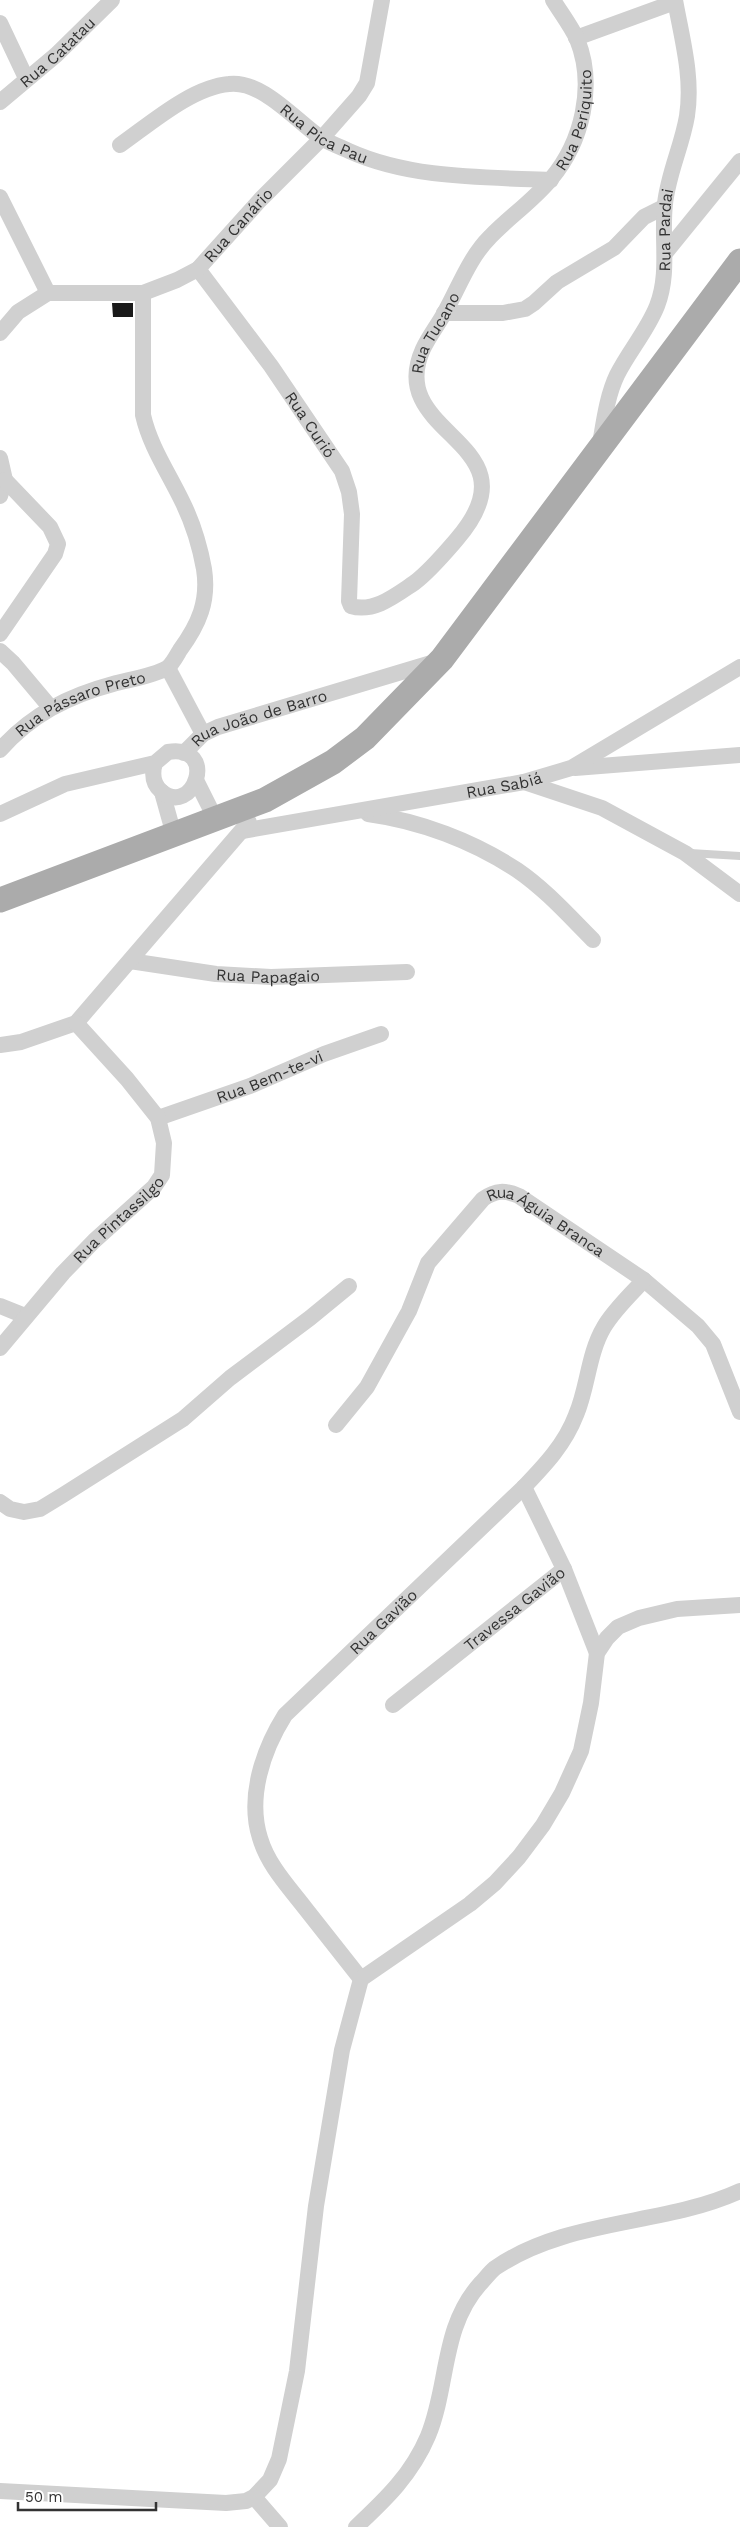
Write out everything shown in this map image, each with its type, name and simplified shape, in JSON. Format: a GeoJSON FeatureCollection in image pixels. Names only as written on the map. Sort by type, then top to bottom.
{"type":"FeatureCollection","features":[{"type":"Feature","properties":{"kind":"main road"},"geometry":{"type":"LineString","coordinates":[[0,900],[265,800],[333,762],[364,738],[442,659],[740,261]]}},
{"type":"Feature","properties":{"kind":"street","name":"Rua Catatau"},"geometry":{"type":"LineString","coordinates":[[0,102],[26,78],[56,55],[112,0]]}},
{"type":"Feature","properties":{"kind":"street","name":"Rua Canário"},"geometry":{"type":"LineString","coordinates":[[48,293],[143,293],[177,280],[198,269],[260,200],[322,138],[359,96],[367,82],[382,0]]}},
{"type":"Feature","properties":{"kind":"street","name":"Rua Periquito"},"geometry":{"type":"LineString","coordinates":[[551,180],[575,143],[581,126],[584,72],[576,38],[553,0]]}},
{"type":"Feature","properties":{"kind":"street"},"geometry":{"type":"LineString","coordinates":[[576,38],[675,1]]}},
{"type":"Feature","properties":{"kind":"street","name":"Rua Pardai"},"geometry":{"type":"LineString","coordinates":[[598,450],[610,390],[658,305],[666,252],[664,207],[667,186],[681,140],[689,92],[688,73],[675,1]]}},
{"type":"Feature","properties":{"kind":"street"},"geometry":{"type":"LineString","coordinates":[[0,23],[26,78]]}},
{"type":"Feature","properties":{"kind":"street","name":"Rua Pica Pau"},"geometry":{"type":"LineString","coordinates":[[120,145],[202,92],[229,83],[244,84],[259,90],[322,138],[351,152],[413,170],[445,174],[551,180]]}},
{"type":"Feature","properties":{"kind":"street"},"geometry":{"type":"LineString","coordinates":[[666,252],[740,161]]}},
{"type":"Feature","properties":{"kind":"street","name":"Rua Tucano"},"geometry":{"type":"LineString","coordinates":[[352,606],[362,608],[392,598],[419,579],[472,521],[480,507],[482,491],[479,468],[422,403],[417,386],[417,368],[423,348],[477,253],[490,237],[520,212],[551,180]]}},
{"type":"Feature","properties":{"kind":"street"},"geometry":{"type":"LineString","coordinates":[[0,197],[48,293],[18,312],[0,333]]}},
{"type":"Feature","properties":{"kind":"street"},"geometry":{"type":"LineString","coordinates":[[444,313],[503,313],[525,309],[561,279],[601,258],[614,248],[644,217],[664,207]]}},
{"type":"Feature","properties":{"kind":"street","name":"Rua Curió"},"geometry":{"type":"LineString","coordinates":[[198,269],[271,366],[342,471],[350,492],[352,514],[347,596],[352,606]]}},
{"type":"Feature","properties":{"kind":"street","name":"Rua Pássaro Preto"},"geometry":{"type":"LineString","coordinates":[[0,750],[31,720],[50,707],[89,691],[168,668],[194,631],[203,610],[206,591],[204,568],[194,532],[184,503],[147,433],[143,415],[143,293]]}},
{"type":"Feature","properties":{"kind":"street"},"geometry":{"type":"LineString","coordinates":[[0,458],[5,480],[0,496]]}},
{"type":"Feature","properties":{"kind":"street"},"geometry":{"type":"LineString","coordinates":[[0,634],[55,554],[58,544],[50,527],[5,480]]}},
{"type":"Feature","properties":{"kind":"street"},"geometry":{"type":"LineString","coordinates":[[0,652],[13,663],[50,707]]}},
{"type":"Feature","properties":{"kind":"street","name":"Rua João de Barro"},"geometry":{"type":"LineString","coordinates":[[0,814],[64,784],[155,763],[168,752],[184,753],[203,734],[442,659]]}},
{"type":"Feature","properties":{"kind":"street","name":"Rua Sabiá"},"geometry":{"type":"LineString","coordinates":[[242,830],[524,782],[571,768],[740,667]]}},
{"type":"Feature","properties":{"kind":"street","name":"Rua Pássaro Preto"},"geometry":{"type":"LineString","coordinates":[[168,668],[203,734]]}},
{"type":"Feature","properties":{"kind":"street"},"geometry":{"type":"LineString","coordinates":[[184,753],[196,764],[197,782],[216,820]]}},
{"type":"Feature","properties":{"kind":"street"},"geometry":{"type":"LineString","coordinates":[[571,768],[740,755]]}},
{"type":"Feature","properties":{"kind":"street"},"geometry":{"type":"LineString","coordinates":[[155,763],[153,778],[162,792],[174,835]]}},
{"type":"Feature","properties":{"kind":"street"},"geometry":{"type":"LineString","coordinates":[[162,792],[171,796],[182,796],[191,790],[197,782]]}},
{"type":"Feature","properties":{"kind":"street"},"geometry":{"type":"LineString","coordinates":[[524,782],[602,808],[685,853],[740,894]]}},
{"type":"Feature","properties":{"kind":"street"},"geometry":{"type":"LineString","coordinates":[[0,1045],[20,1042],[76,1023],[188,890],[242,830],[265,800]]}},
{"type":"Feature","properties":{"kind":"street"},"geometry":{"type":"LineString","coordinates":[[351,812],[397,818],[429,827],[516,870],[535,884],[593,940]]}},
{"type":"Feature","properties":{"kind":"street","name":"Rua Papagaio"},"geometry":{"type":"LineString","coordinates":[[130,961],[216,974],[271,977],[406,972]]}},
{"type":"Feature","properties":{"kind":"street"},"geometry":{"type":"LineString","coordinates":[[76,1023],[127,1079],[158,1118]]}},
{"type":"Feature","properties":{"kind":"street","name":"Rua Bem-te-vi"},"geometry":{"type":"LineString","coordinates":[[158,1118],[250,1086],[324,1054],[381,1034]]}},
{"type":"Feature","properties":{"kind":"street","name":"Rua Pintassilgo"},"geometry":{"type":"LineString","coordinates":[[0,1348],[25,1316],[94,1241],[154,1187],[162,1175],[164,1160],[158,1118]]}},
{"type":"Feature","properties":{"kind":"street","name":"Rua Águia Branca"},"geometry":{"type":"LineString","coordinates":[[336,1425],[367,1387],[408,1310],[428,1263],[483,1199],[492,1193],[502,1191],[519,1196],[644,1280],[698,1326],[713,1344],[740,1412]]}},
{"type":"Feature","properties":{"kind":"street","name":"Rua Gavião"},"geometry":{"type":"LineString","coordinates":[[361,1979],[276,1871],[260,1838],[256,1814],[264,1757],[273,1735],[286,1715],[524,1487],[561,1445],[576,1416],[596,1343],[604,1326],[644,1280]]}},
{"type":"Feature","properties":{"kind":"street"},"geometry":{"type":"LineString","coordinates":[[0,1502],[10,1509],[24,1512],[40,1509],[63,1495],[183,1419],[230,1378],[350,1286]]}},
{"type":"Feature","properties":{"kind":"street"},"geometry":{"type":"LineString","coordinates":[[0,1306],[25,1316]]}},
{"type":"Feature","properties":{"kind":"street","name":"Travessa Gavião"},"geometry":{"type":"LineString","coordinates":[[393,1705],[564,1569],[524,1487]]}},
{"type":"Feature","properties":{"kind":"street"},"geometry":{"type":"LineString","coordinates":[[564,1569],[597,1653]]}},
{"type":"Feature","properties":{"kind":"street"},"geometry":{"type":"LineString","coordinates":[[0,2491],[226,2503],[246,2501],[254,2497],[270,2480],[279,2458],[297,2371],[316,2206],[339,2069],[361,1979],[470,1904],[495,1884],[543,1825],[562,1793],[581,1750],[591,1703],[597,1653],[607,1638],[618,1627],[639,1618],[677,1609],[740,1605]]}},
{"type":"Feature","properties":{"kind":"street"},"geometry":{"type":"LineString","coordinates":[[356,2527],[394,2492],[413,2466],[428,2434],[443,2379],[452,2331],[468,2297],[494,2268],[534,2247],[580,2231],[680,2209],[728,2197],[740,2191]]}},
{"type":"Feature","properties":{"kind":"street"},"geometry":{"type":"LineString","coordinates":[[254,2497],[280,2527]]}},
{"type":"Feature","properties":{"kind":"lane"},"geometry":{"type":"LineString","coordinates":[[685,853],[707,852],[740,856]]}},
{"type":"Feature","properties":{"kind":"building"},"geometry":{"type":"Polygon","coordinates":[[[112,303],[133,303],[133,317],[113,317],[112,303]]]}}]}
